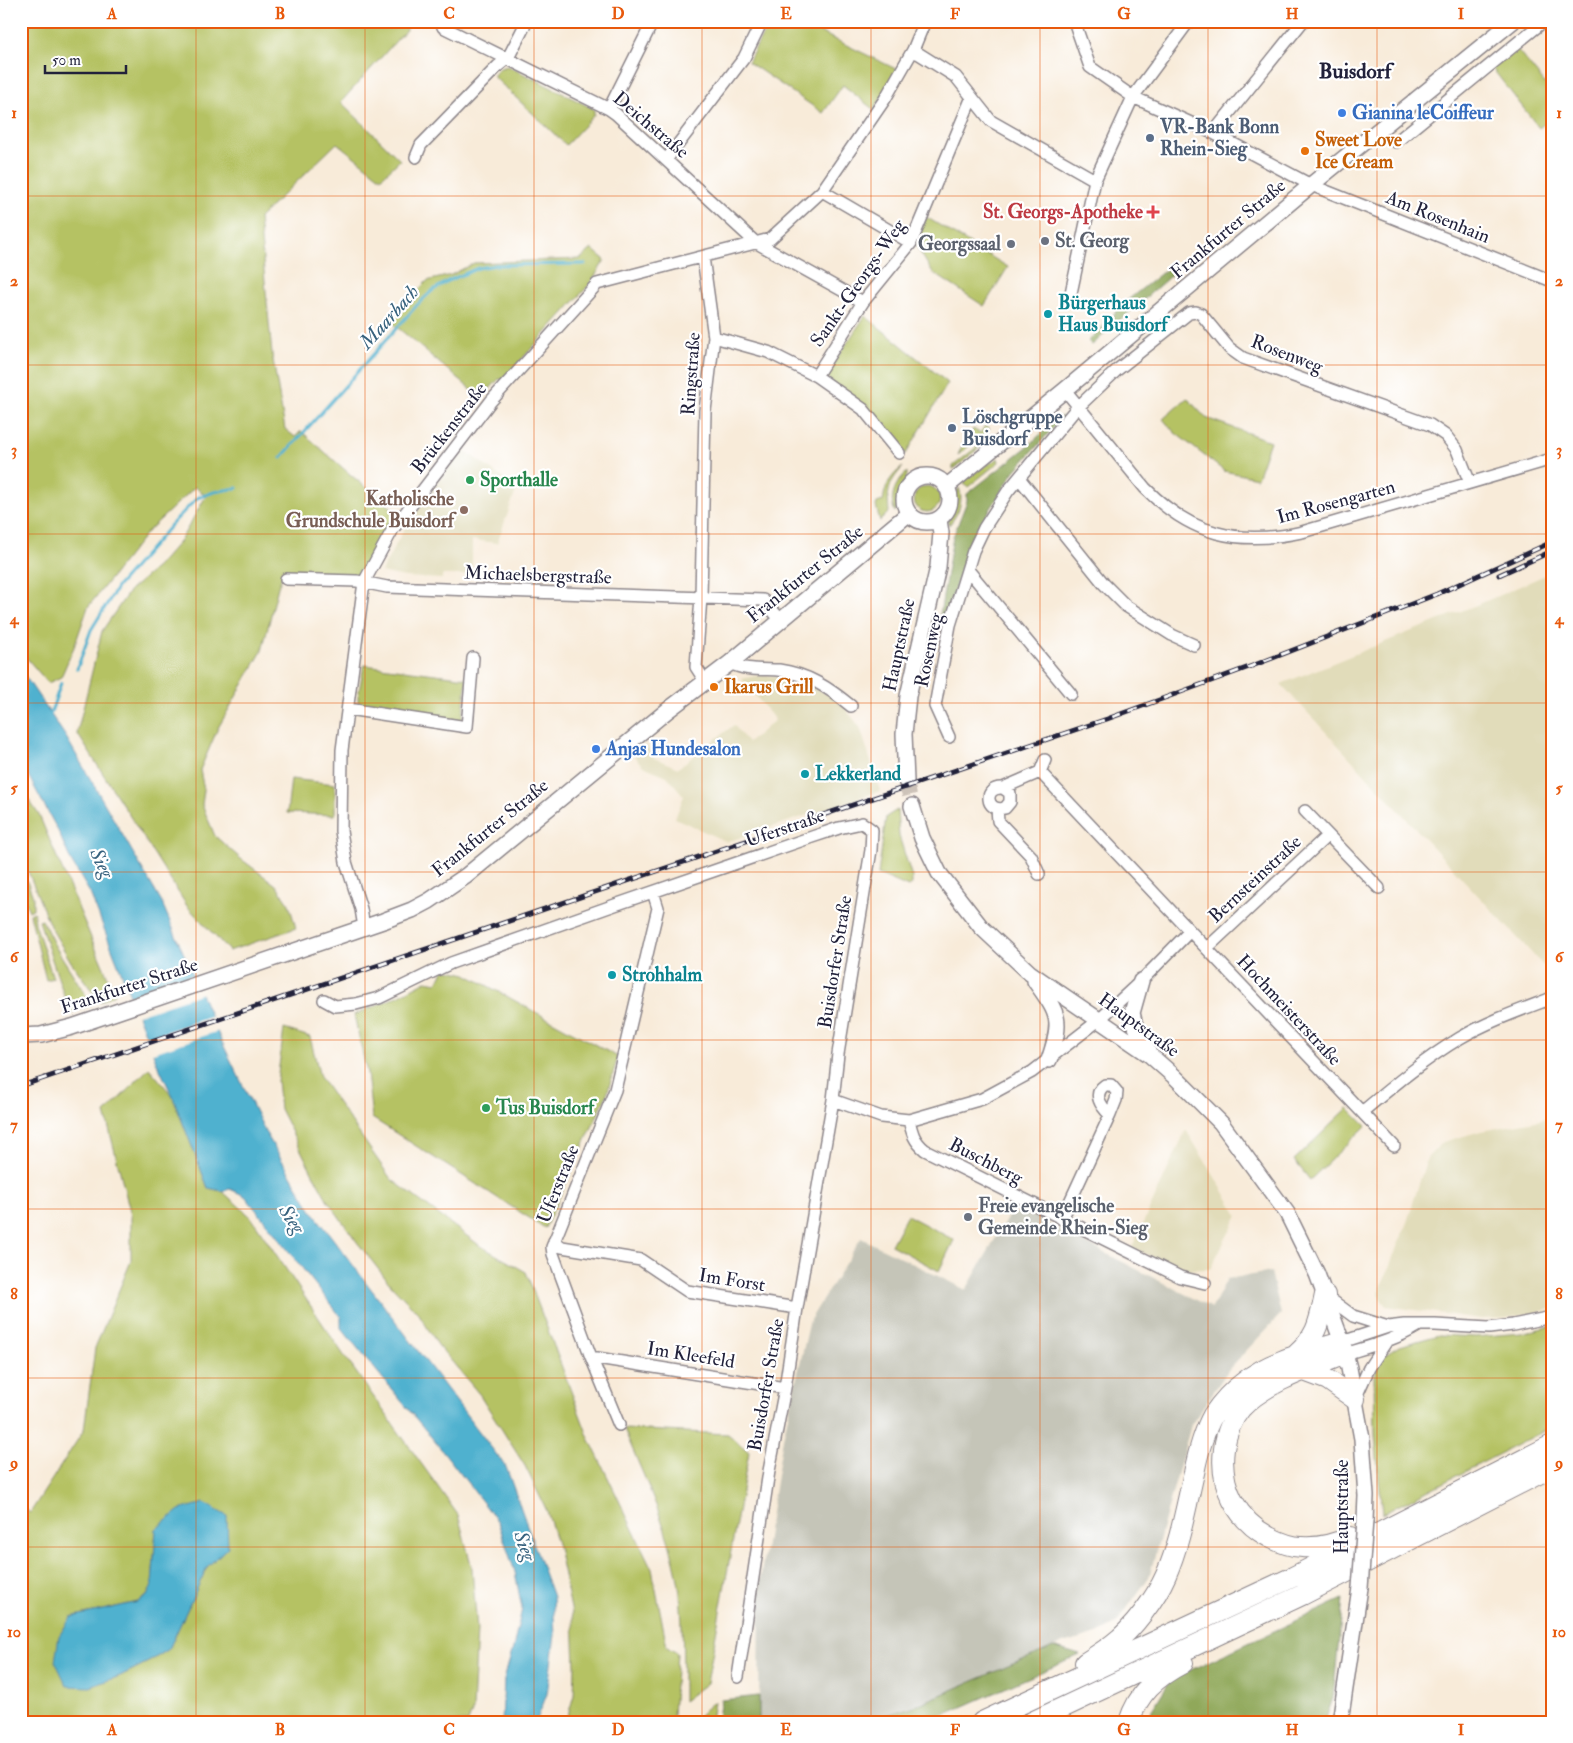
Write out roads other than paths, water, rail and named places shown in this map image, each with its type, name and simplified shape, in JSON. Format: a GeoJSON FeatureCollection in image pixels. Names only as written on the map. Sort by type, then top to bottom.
{"type":"FeatureCollection","features":[{"type":"Feature","properties":{"kind":"highway"},"geometry":{"type":"LineString","coordinates":[[1325,1295],[1317,1328],[1300,1363],[1274,1384],[1256,1395],[1241,1409],[1229,1426],[1222,1460],[1224,1480],[1231,1500],[1243,1518],[1260,1532],[1280,1543],[1300,1547],[1320,1546],[1341,1541],[1389,1520],[1408,1518]]}},
{"type":"Feature","properties":{"kind":"highway"},"geometry":{"type":"LineString","coordinates":[[1002,1713],[1015,1699],[1070,1672],[1114,1644],[1152,1601],[1166,1576],[1178,1543],[1205,1433],[1214,1415],[1228,1397],[1245,1380],[1266,1368],[1300,1363],[1343,1348]]}},
{"type":"Feature","properties":{"kind":"highway"},"geometry":{"type":"LineString","coordinates":[[1300,1363],[1356,1399]]}},
{"type":"Feature","properties":{"kind":"highway"},"geometry":{"type":"LineString","coordinates":[[982,1722],[1293,1577],[1552,1445]]}},
{"type":"Feature","properties":{"kind":"highway"},"geometry":{"type":"LineString","coordinates":[[1032,1722],[1249,1620],[1552,1468]]}},
{"type":"Feature","properties":{"kind":"highway"},"geometry":{"type":"LineString","coordinates":[[1129,1722],[1134,1707],[1146,1689],[1167,1671],[1227,1641],[1249,1620]]}},
{"type":"Feature","properties":{"kind":"main road","name":"Frankfurter Straße"},"geometry":{"type":"LineString","coordinates":[[946,486],[1512,21]]}},
{"type":"Feature","properties":{"kind":"main road"},"geometry":{"type":"LineString","coordinates":[[929,476],[942,481],[946,486],[950,501],[948,508],[939,520],[919,522],[908,514],[905,506],[905,491],[915,479],[929,476]]}},
{"type":"Feature","properties":{"kind":"main road","name":"Frankfurter Straße"},"geometry":{"type":"LineString","coordinates":[[21,1036],[41,1035],[72,1027],[328,940],[412,910],[429,901],[466,876],[668,710],[730,663],[780,619],[908,514]]}},
{"type":"Feature","properties":{"kind":"main road","name":"Hauptstraße"},"geometry":{"type":"LineString","coordinates":[[906,781],[904,734],[908,696],[938,567],[941,533],[939,520]]}},
{"type":"Feature","properties":{"kind":"main road","name":"Hauptstraße"},"geometry":{"type":"LineString","coordinates":[[912,806],[922,838],[939,873],[981,927],[1030,973],[1150,1055],[1175,1077],[1221,1123],[1288,1213],[1325,1295],[1343,1348],[1356,1399],[1362,1439],[1366,1496],[1360,1588],[1340,1722]]}},
{"type":"Feature","properties":{"kind":"main road"},"geometry":{"type":"LineString","coordinates":[[1030,973],[1053,1007],[1057,1019],[1057,1036],[1049,1060]]}},
{"type":"Feature","properties":{"kind":"main road"},"geometry":{"type":"LineString","coordinates":[[1141,982],[1132,1013],[1135,1025],[1150,1055]]}},
{"type":"Feature","properties":{"kind":"street"},"geometry":{"type":"LineString","coordinates":[[416,157],[422,145],[508,58],[527,21]]}},
{"type":"Feature","properties":{"kind":"street"},"geometry":{"type":"LineString","coordinates":[[608,109],[653,21]]}},
{"type":"Feature","properties":{"kind":"street"},"geometry":{"type":"LineString","coordinates":[[666,160],[744,58],[762,21]]}},
{"type":"Feature","properties":{"kind":"street"},"geometry":{"type":"LineString","coordinates":[[703,256],[770,239],[822,191],[886,100],[913,50],[926,21]]}},
{"type":"Feature","properties":{"kind":"street","name":"Am Rosenhain"},"geometry":{"type":"LineString","coordinates":[[1074,21],[1090,67],[1133,97],[1213,133],[1311,185],[1552,281]]}},
{"type":"Feature","properties":{"kind":"street"},"geometry":{"type":"LineString","coordinates":[[1071,293],[1094,180],[1133,97],[1189,21]]}},
{"type":"Feature","properties":{"kind":"street"},"geometry":{"type":"LineString","coordinates":[[1213,133],[1303,21]]}},
{"type":"Feature","properties":{"kind":"street"},"geometry":{"type":"LineString","coordinates":[[1396,142],[1544,21]]}},
{"type":"Feature","properties":{"kind":"street","name":"Deichstraße"},"geometry":{"type":"LineString","coordinates":[[443,27],[508,58],[616,114],[755,242],[864,302]]}},
{"type":"Feature","properties":{"kind":"street"},"geometry":{"type":"LineString","coordinates":[[913,50],[956,77],[991,121],[1094,180]]}},
{"type":"Feature","properties":{"kind":"street","name":"Sankt-Georgs-Weg"},"geometry":{"type":"LineString","coordinates":[[816,376],[864,302],[912,243],[972,97]]}},
{"type":"Feature","properties":{"kind":"street"},"geometry":{"type":"LineString","coordinates":[[822,191],[912,243]]}},
{"type":"Feature","properties":{"kind":"street","name":"Ringstraße"},"geometry":{"type":"LineString","coordinates":[[703,256],[714,337],[705,411],[701,598],[696,667],[705,681]]}},
{"type":"Feature","properties":{"kind":"street","name":"Brückenstraße"},"geometry":{"type":"LineString","coordinates":[[364,927],[361,909],[346,862],[341,831],[342,750],[364,582],[394,529],[490,401],[597,284],[703,256]]}},
{"type":"Feature","properties":{"kind":"street","name":"Rosenweg"},"geometry":{"type":"LineString","coordinates":[[949,736],[936,706],[950,625],[973,551],[984,528],[1008,491],[1079,407],[1117,370],[1189,313],[1196,312],[1201,314],[1229,348],[1243,358],[1430,425],[1446,436],[1457,450],[1470,483]]}},
{"type":"Feature","properties":{"kind":"street"},"geometry":{"type":"LineString","coordinates":[[714,337],[768,352],[816,376],[863,409],[899,453]]}},
{"type":"Feature","properties":{"kind":"street","name":"Im Rosengarten"},"geometry":{"type":"LineString","coordinates":[[1065,390],[1145,488],[1158,501],[1177,516],[1197,526],[1220,534],[1253,539],[1281,537],[1302,532],[1552,459]]}},
{"type":"Feature","properties":{"kind":"street"},"geometry":{"type":"LineString","coordinates":[[1019,478],[1104,584],[1126,606],[1172,635],[1194,645]]}},
{"type":"Feature","properties":{"kind":"street"},"geometry":{"type":"LineString","coordinates":[[968,570],[1071,694]]}},
{"type":"Feature","properties":{"kind":"street","name":"Michaelsbergstraße"},"geometry":{"type":"LineString","coordinates":[[286,579],[364,582],[386,587],[763,600],[780,619]]}},
{"type":"Feature","properties":{"kind":"street"},"geometry":{"type":"LineString","coordinates":[[348,709],[467,727],[473,658]]}},
{"type":"Feature","properties":{"kind":"street"},"geometry":{"type":"LineString","coordinates":[[730,663],[737,667],[780,670],[810,678],[830,689],[851,706]]}},
{"type":"Feature","properties":{"kind":"street"},"geometry":{"type":"LineString","coordinates":[[1039,874],[1031,856],[998,821],[997,809],[1005,808],[1010,802],[1010,793],[1003,788],[1040,772],[1045,760]]}},
{"type":"Feature","properties":{"kind":"street","name":"Hochmeisterstraße"},"geometry":{"type":"LineString","coordinates":[[1040,772],[1394,1146]]}},
{"type":"Feature","properties":{"kind":"street","name":"Bernsteinstraße"},"geometry":{"type":"LineString","coordinates":[[1305,811],[1379,888]]}},
{"type":"Feature","properties":{"kind":"street","name":"Uferstraße"},"geometry":{"type":"LineString","coordinates":[[324,1000],[335,1006],[356,1004],[378,998],[451,963],[839,828],[862,823],[872,830]]}},
{"type":"Feature","properties":{"kind":"street","name":"Buisdorfer Straße"},"geometry":{"type":"LineString","coordinates":[[738,1677],[769,1471],[785,1388],[833,1100],[838,1054],[871,850],[872,830]]}},
{"type":"Feature","properties":{"kind":"street","name":"Bernsteinstraße"},"geometry":{"type":"LineString","coordinates":[[1207,948],[1328,835]]}},
{"type":"Feature","properties":{"kind":"street","name":"Uferstraße"},"geometry":{"type":"LineString","coordinates":[[619,1425],[552,1254],[554,1240],[615,1090],[658,908],[653,892]]}},
{"type":"Feature","properties":{"kind":"street"},"geometry":{"type":"LineString","coordinates":[[833,1100],[881,1118],[909,1120],[982,1099],[1013,1084],[1049,1060],[1099,1020],[1141,982],[1190,931]]}},
{"type":"Feature","properties":{"kind":"street"},"geometry":{"type":"LineString","coordinates":[[1362,1112],[1406,1074],[1462,1037],[1510,1014],[1552,998]]}},
{"type":"Feature","properties":{"kind":"street"},"geometry":{"type":"LineString","coordinates":[[1062,1219],[1110,1115]]}},
{"type":"Feature","properties":{"kind":"street","name":"Buschberg"},"geometry":{"type":"LineString","coordinates":[[909,1120],[912,1135],[917,1144],[925,1150],[1180,1277],[1205,1283]]}},
{"type":"Feature","properties":{"kind":"street","name":"Im Forst"},"geometry":{"type":"LineString","coordinates":[[554,1240],[562,1247],[641,1260],[687,1291],[797,1308]]}},
{"type":"Feature","properties":{"kind":"street","name":"Hauptstraße"},"geometry":{"type":"LineString","coordinates":[[1325,1295],[1353,1316],[1388,1327]]}},
{"type":"Feature","properties":{"kind":"street"},"geometry":{"type":"LineString","coordinates":[[1343,1348],[1388,1327],[1435,1325],[1489,1328],[1552,1317]]}},
{"type":"Feature","properties":{"kind":"street"},"geometry":{"type":"LineString","coordinates":[[1343,1348],[1386,1342],[1404,1335],[1418,1326]]}},
{"type":"Feature","properties":{"kind":"street"},"geometry":{"type":"LineString","coordinates":[[1356,1399],[1369,1368],[1386,1342]]}},
{"type":"Feature","properties":{"kind":"street","name":"Im Kleefeld"},"geometry":{"type":"LineString","coordinates":[[591,1357],[785,1388]]}},
{"type":"Feature","properties":{"kind":"water","name":"Sieg"},"geometry":{"type":"Polygon","coordinates":[[[21,670],[66,737],[162,903],[220,1038],[267,1135],[312,1211],[506,1467],[553,1597],[555,1635],[547,1694],[536,1722],[502,1722],[504,1679],[522,1609],[515,1572],[498,1522],[446,1455],[341,1328],[341,1317],[245,1196],[230,1189],[222,1191],[208,1188],[90,893],[71,861],[58,831],[21,762],[21,670]]]}},
{"type":"Feature","properties":{"kind":"water"},"geometry":{"type":"Polygon","coordinates":[[[204,1503],[227,1516],[228,1547],[207,1567],[169,1649],[120,1676],[90,1687],[67,1686],[55,1661],[59,1636],[71,1617],[138,1602],[147,1596],[152,1585],[156,1529],[179,1510],[204,1503]]]}},
{"type":"Feature","properties":{"kind":"waterway","name":"Maarbach"},"geometry":{"type":"LineString","coordinates":[[281,458],[418,304],[432,291],[448,281],[478,268],[496,265],[585,264]]}},
{"type":"Feature","properties":{"kind":"waterway","name":"Maarbach"},"geometry":{"type":"LineString","coordinates":[[77,669],[91,630],[118,586],[171,525],[197,498],[214,492],[237,488]]}},
{"type":"Feature","properties":{"kind":"waterway","name":"Maarbach"},"geometry":{"type":"LineString","coordinates":[[49,718],[61,683]]}},
{"type":"Feature","properties":{"kind":"tunnel"},"geometry":{"type":"LineString","coordinates":[[906,781],[912,806]]}},
{"type":"Feature","properties":{"kind":"railway"},"geometry":{"type":"LineString","coordinates":[[21,1086],[1107,719],[1252,666],[1437,594],[1552,542]]}},
{"type":"Feature","properties":{"kind":"railway"},"geometry":{"type":"LineString","coordinates":[[1499,575],[1552,551]]}},
{"type":"Feature","properties":{"kind":"place","name":"Gianina leCoiffeur"},"geometry":{"type":"Point","coordinates":[1342,113]}},
{"type":"Feature","properties":{"kind":"place","name":"VR-Bank Bonn Rhein-Sieg"},"geometry":{"type":"Point","coordinates":[1150,138]}},
{"type":"Feature","properties":{"kind":"place","name":"Sweet Love Ice Cream"},"geometry":{"type":"Point","coordinates":[1305,151]}},
{"type":"Feature","properties":{"kind":"place","name":"St. Georgs-Apotheke"},"geometry":{"type":"Point","coordinates":[1153,212]}},
{"type":"Feature","properties":{"kind":"place","name":"St. Georg"},"geometry":{"type":"Point","coordinates":[1045,241]}},
{"type":"Feature","properties":{"kind":"place","name":"Georgssaal"},"geometry":{"type":"Point","coordinates":[1011,244]}},
{"type":"Feature","properties":{"kind":"place","name":"Bürgerhaus Haus Buisdorf"},"geometry":{"type":"Point","coordinates":[1048,314]}},
{"type":"Feature","properties":{"kind":"place","name":"Löschgruppe Buisdorf"},"geometry":{"type":"Point","coordinates":[952,428]}},
{"type":"Feature","properties":{"kind":"place","name":"Sporthalle"},"geometry":{"type":"Point","coordinates":[470,480]}},
{"type":"Feature","properties":{"kind":"place","name":"Katholische Grundschule Buisdorf"},"geometry":{"type":"Point","coordinates":[464,510]}},
{"type":"Feature","properties":{"kind":"place","name":"Ikarus Grill"},"geometry":{"type":"Point","coordinates":[714,687]}},
{"type":"Feature","properties":{"kind":"place","name":"Anjas Hundesalon"},"geometry":{"type":"Point","coordinates":[596,749]}},
{"type":"Feature","properties":{"kind":"place","name":"Lekkerland"},"geometry":{"type":"Point","coordinates":[805,774]}},
{"type":"Feature","properties":{"kind":"place","name":"Strohhalm"},"geometry":{"type":"Point","coordinates":[612,975]}},
{"type":"Feature","properties":{"kind":"place","name":"Tus Buisdorf"},"geometry":{"type":"Point","coordinates":[486,1108]}},
{"type":"Feature","properties":{"kind":"place","name":"Freie evangelische Gemeinde Rhein-Sieg"},"geometry":{"type":"Point","coordinates":[968,1217]}},
{"type":"Feature","properties":{"kind":"district","name":"Buisdorf"},"geometry":{"type":"Point","coordinates":[1355,71]}}]}
